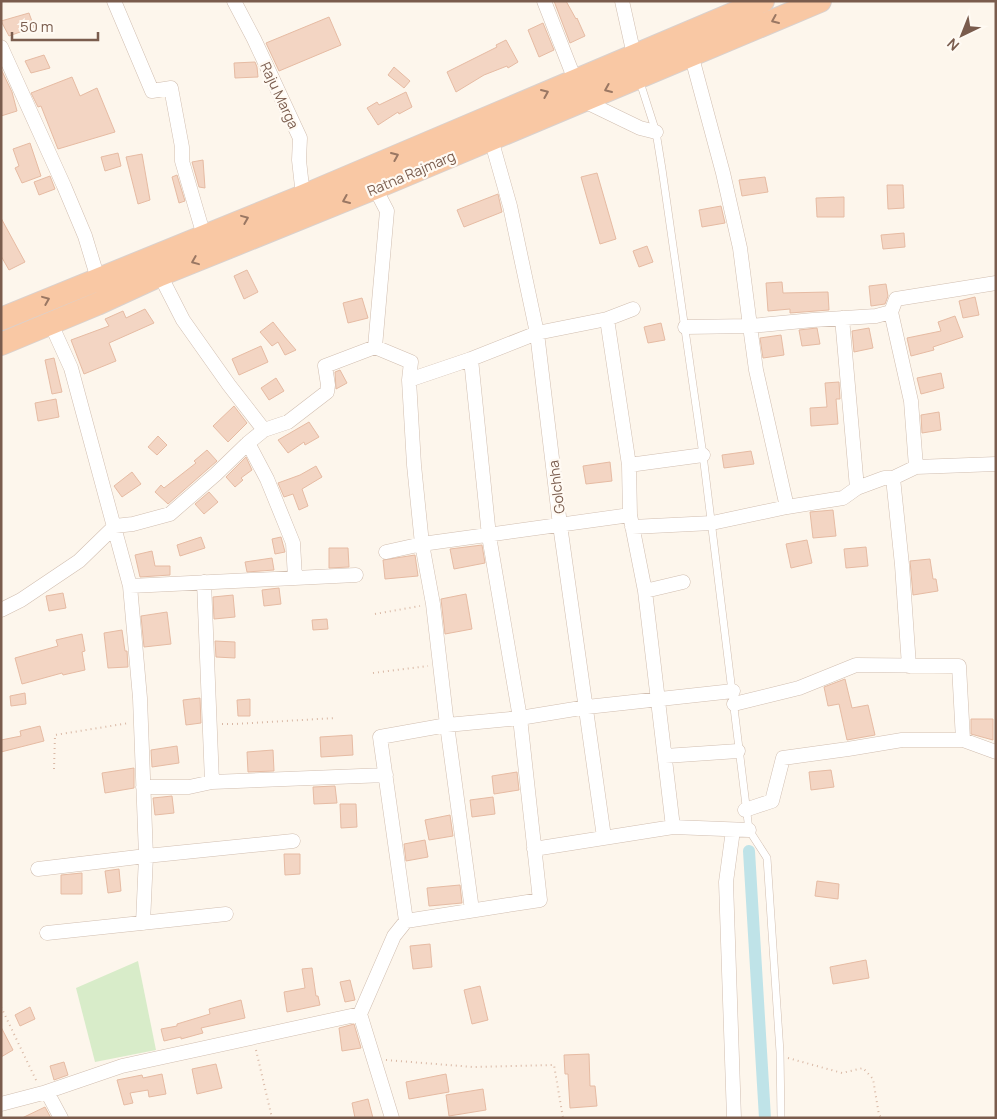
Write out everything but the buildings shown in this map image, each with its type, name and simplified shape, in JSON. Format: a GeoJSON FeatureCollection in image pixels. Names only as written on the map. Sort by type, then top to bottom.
{"type":"FeatureCollection","features":[{"type":"Feature","properties":{"kind":"highway","name":"Ratna Rajmarg"},"geometry":{"type":"LineString","coordinates":[[1,319],[303,196],[578,90],[638,77],[820,1]]}},
{"type":"Feature","properties":{"kind":"highway","name":"Ratna Rajmarg"},"geometry":{"type":"LineString","coordinates":[[1,344],[98,304],[160,275],[491,139],[578,90],[634,55],[751,4]]}},
{"type":"Feature","properties":{"kind":"street"},"geometry":{"type":"LineString","coordinates":[[114,1],[152,91],[172,88],[182,147],[182,161],[204,236]]}},
{"type":"Feature","properties":{"kind":"street","name":"Raju Marga"},"geometry":{"type":"LineString","coordinates":[[234,1],[254,39],[300,138],[299,160],[303,196]]}},
{"type":"Feature","properties":{"kind":"street"},"geometry":{"type":"LineString","coordinates":[[544,1],[578,90],[640,128],[656,132]]}},
{"type":"Feature","properties":{"kind":"street"},"geometry":{"type":"LineString","coordinates":[[622,1],[634,55]]}},
{"type":"Feature","properties":{"kind":"street"},"geometry":{"type":"LineString","coordinates":[[1,47],[68,194],[98,279]]}},
{"type":"Feature","properties":{"kind":"street"},"geometry":{"type":"LineString","coordinates":[[692,54],[738,239],[756,370],[788,508]]}},
{"type":"Feature","properties":{"kind":"street","name":"Golchha"},"geometry":{"type":"LineString","coordinates":[[491,139],[510,206],[537,333],[560,525],[604,837]]}},
{"type":"Feature","properties":{"kind":"street"},"geometry":{"type":"LineString","coordinates":[[375,188],[387,211],[375,347]]}},
{"type":"Feature","properties":{"kind":"street"},"geometry":{"type":"LineString","coordinates":[[160,275],[183,320],[228,385],[264,430]]}},
{"type":"Feature","properties":{"kind":"street"},"geometry":{"type":"LineString","coordinates":[[916,467],[911,401],[890,312],[896,300],[996,283]]}},
{"type":"Feature","properties":{"kind":"street"},"geometry":{"type":"LineString","coordinates":[[409,380],[471,359],[537,333],[607,319],[633,309]]}},
{"type":"Feature","properties":{"kind":"street"},"geometry":{"type":"LineString","coordinates":[[684,327],[750,326],[876,316],[890,312]]}},
{"type":"Feature","properties":{"kind":"street"},"geometry":{"type":"LineString","coordinates":[[842,318],[857,488]]}},
{"type":"Feature","properties":{"kind":"street"},"geometry":{"type":"LineString","coordinates":[[607,319],[629,465],[631,521],[646,591],[673,827]]}},
{"type":"Feature","properties":{"kind":"street"},"geometry":{"type":"LineString","coordinates":[[51,324],[71,368],[130,586],[141,721],[146,856],[143,923]]}},
{"type":"Feature","properties":{"kind":"street"},"geometry":{"type":"LineString","coordinates":[[1,610],[21,600],[79,561],[115,526],[133,524],[170,514],[264,430],[288,422],[327,392],[328,385],[325,366],[375,347],[411,362],[409,380],[414,465],[422,544],[433,604],[472,910]]}},
{"type":"Feature","properties":{"kind":"street"},"geometry":{"type":"LineString","coordinates":[[392,1118],[360,1014],[394,936],[406,921],[540,900],[520,718],[489,536],[471,359]]}},
{"type":"Feature","properties":{"kind":"street"},"geometry":{"type":"LineString","coordinates":[[248,443],[267,479],[293,544],[295,578]]}},
{"type":"Feature","properties":{"kind":"street"},"geometry":{"type":"LineString","coordinates":[[629,465],[703,455]]}},
{"type":"Feature","properties":{"kind":"street"},"geometry":{"type":"LineString","coordinates":[[386,552],[422,544],[560,525],[631,521],[712,523],[843,498],[857,488],[884,478],[894,478],[916,467],[996,464]]}},
{"type":"Feature","properties":{"kind":"street"},"geometry":{"type":"LineString","coordinates":[[894,478],[909,666]]}},
{"type":"Feature","properties":{"kind":"street"},"geometry":{"type":"LineString","coordinates":[[130,586],[356,575]]}},
{"type":"Feature","properties":{"kind":"street"},"geometry":{"type":"LineString","coordinates":[[204,582],[212,782]]}},
{"type":"Feature","properties":{"kind":"street"},"geometry":{"type":"LineString","coordinates":[[646,591],[683,582]]}},
{"type":"Feature","properties":{"kind":"street"},"geometry":{"type":"LineString","coordinates":[[406,921],[380,737],[447,725],[520,718],[587,707],[658,700],[733,697],[799,688],[856,666],[959,666],[963,740]]}},
{"type":"Feature","properties":{"kind":"street"},"geometry":{"type":"LineString","coordinates":[[746,810],[772,801],[783,758],[902,740],[963,740],[996,752]]}},
{"type":"Feature","properties":{"kind":"street"},"geometry":{"type":"LineString","coordinates":[[665,756],[738,751]]}},
{"type":"Feature","properties":{"kind":"street"},"geometry":{"type":"LineString","coordinates":[[143,787],[189,786],[212,782],[386,775]]}},
{"type":"Feature","properties":{"kind":"street"},"geometry":{"type":"LineString","coordinates":[[534,849],[673,827],[749,830]]}},
{"type":"Feature","properties":{"kind":"street"},"geometry":{"type":"LineString","coordinates":[[733,830],[726,882],[734,1118]]}},
{"type":"Feature","properties":{"kind":"street"},"geometry":{"type":"LineString","coordinates":[[38,868],[293,841]]}},
{"type":"Feature","properties":{"kind":"street"},"geometry":{"type":"LineString","coordinates":[[47,933],[226,914]]}},
{"type":"Feature","properties":{"kind":"street"},"geometry":{"type":"LineString","coordinates":[[1,1104],[45,1092],[122,1066],[360,1014]]}},
{"type":"Feature","properties":{"kind":"street"},"geometry":{"type":"LineString","coordinates":[[45,1092],[61,1118]]}},
{"type":"Feature","properties":{"kind":"lane"},"geometry":{"type":"LineString","coordinates":[[638,77],[656,132],[703,455],[749,830],[767,858],[780,1056],[781,1118]]}},
{"type":"Feature","properties":{"kind":"path"},"geometry":{"type":"LineString","coordinates":[[375,614],[433,604]]}},
{"type":"Feature","properties":{"kind":"path"},"geometry":{"type":"LineString","coordinates":[[373,673],[440,665]]}},
{"type":"Feature","properties":{"kind":"path"},"geometry":{"type":"LineString","coordinates":[[210,723],[236,724],[335,718]]}},
{"type":"Feature","properties":{"kind":"path"},"geometry":{"type":"LineString","coordinates":[[54,768],[55,736],[141,721]]}},
{"type":"Feature","properties":{"kind":"path"},"geometry":{"type":"LineString","coordinates":[[1,1007],[45,1092]]}},
{"type":"Feature","properties":{"kind":"path"},"geometry":{"type":"LineString","coordinates":[[252,1037],[272,1118]]}},
{"type":"Feature","properties":{"kind":"path"},"geometry":{"type":"LineString","coordinates":[[780,1056],[842,1073],[863,1068],[873,1079],[879,1114],[882,1118]]}},
{"type":"Feature","properties":{"kind":"path"},"geometry":{"type":"LineString","coordinates":[[374,1058],[473,1067],[554,1065],[562,1118]]}},
{"type":"Feature","properties":{"kind":"green space"},"geometry":{"type":"Polygon","coordinates":[[[138,961],[156,1050],[95,1062],[76,988],[138,961]]]}},
{"type":"Feature","properties":{"kind":"waterway"},"geometry":{"type":"LineString","coordinates":[[749,851],[765,1118]]}}]}
